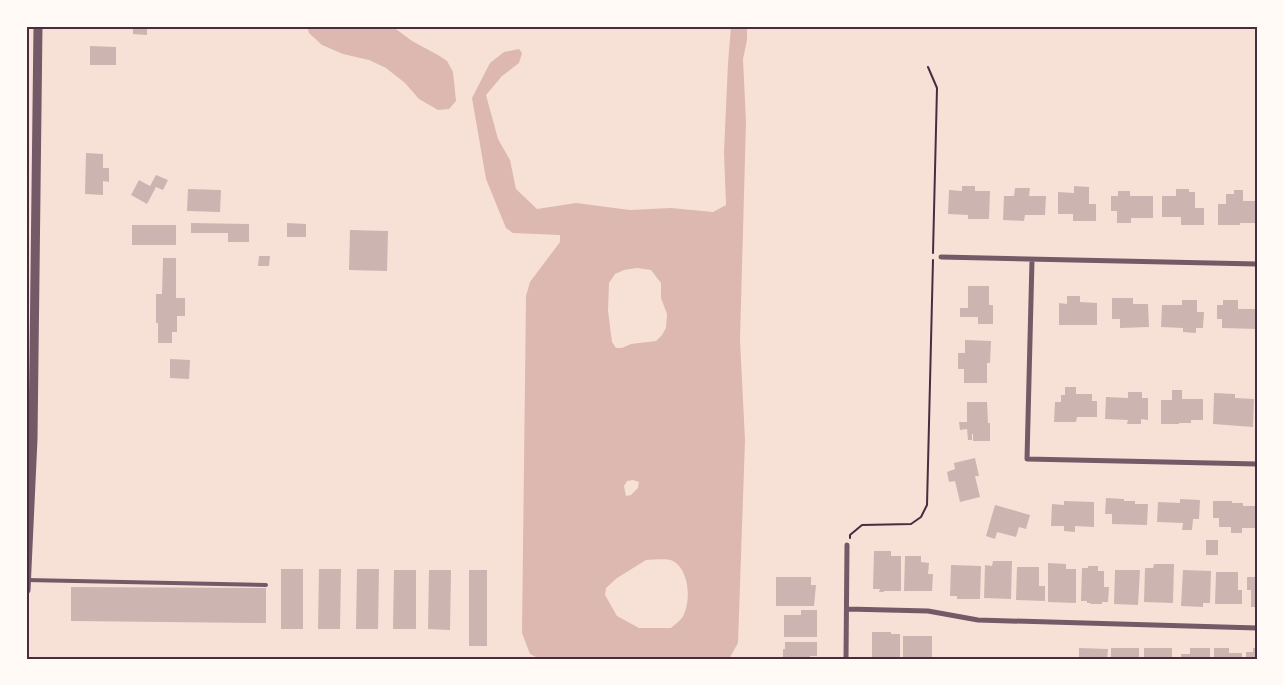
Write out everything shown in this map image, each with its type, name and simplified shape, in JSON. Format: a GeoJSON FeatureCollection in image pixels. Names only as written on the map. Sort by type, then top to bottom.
{"type":"FeatureCollection","features":[{"type":"Feature","properties":{"kind":"street"},"geometry":{"type":"LineString","coordinates":[[26,590],[38,26]]}},
{"type":"Feature","properties":{"kind":"street"},"geometry":{"type":"LineString","coordinates":[[941,257],[1257,264]]}},
{"type":"Feature","properties":{"kind":"street"},"geometry":{"type":"LineString","coordinates":[[1032,260],[1028,460],[1257,464]]}},
{"type":"Feature","properties":{"kind":"street"},"geometry":{"type":"LineString","coordinates":[[846,659],[848,545]]}},
{"type":"Feature","properties":{"kind":"street"},"geometry":{"type":"LineString","coordinates":[[847,609],[928,611],[978,620],[1257,628]]}},
{"type":"Feature","properties":{"kind":"lane"},"geometry":{"type":"LineString","coordinates":[[27,580],[266,585]]}},
{"type":"Feature","properties":{"kind":"path"},"geometry":{"type":"LineString","coordinates":[[848,545],[850,535],[862,525],[911,524],[921,517],[927,505],[937,88],[928,67]]}},
{"type":"Feature","properties":{"kind":"shaded area"},"geometry":{"type":"Polygon","coordinates":[[[307,26],[392,26],[412,41],[447,61],[453,72],[456,101],[449,109],[438,110],[419,99],[405,83],[386,68],[369,60],[343,54],[322,45],[309,33],[307,26]]]}},
{"type":"Feature","properties":{"kind":"shaded area"},"geometry":{"type":"Polygon","coordinates":[[[731,26],[747,26],[747,40],[743,59],[746,122],[740,340],[745,440],[738,643],[729,659],[540,659],[530,654],[522,633],[526,296],[530,282],[560,242],[560,235],[513,233],[506,228],[486,179],[472,98],[490,63],[504,52],[519,49],[522,53],[519,63],[502,76],[486,95],[498,139],[510,160],[516,189],[537,209],[576,203],[630,210],[671,208],[713,212],[726,205],[724,152],[731,26]],[[637,268],[615,274],[609,283],[608,311],[612,342],[616,348],[656,341],[666,328],[667,314],[661,298],[661,283],[651,270],[637,268]],[[627,481],[624,486],[626,496],[631,495],[638,488],[639,482],[627,481]],[[663,559],[646,560],[617,578],[606,588],[605,595],[617,616],[639,628],[671,628],[683,616],[687,601],[687,585],[682,571],[673,561],[663,559]]]}},
{"type":"Feature","properties":{"kind":"building"},"geometry":{"type":"Polygon","coordinates":[[[133,26],[147,26],[147,35],[133,34],[133,26]]]}},
{"type":"Feature","properties":{"kind":"building"},"geometry":{"type":"Polygon","coordinates":[[[90,46],[116,47],[116,65],[90,65],[90,46]]]}},
{"type":"Feature","properties":{"kind":"building"},"geometry":{"type":"Polygon","coordinates":[[[86,153],[103,154],[103,168],[109,168],[109,182],[103,181],[103,195],[85,194],[86,153]]]}},
{"type":"Feature","properties":{"kind":"building"},"geometry":{"type":"Polygon","coordinates":[[[156,175],[168,180],[163,190],[156,187],[147,204],[131,195],[139,180],[150,186],[156,175]]]}},
{"type":"Feature","properties":{"kind":"building"},"geometry":{"type":"Polygon","coordinates":[[[962,186],[975,186],[975,191],[990,191],[989,219],[968,219],[968,215],[948,214],[949,190],[962,191],[962,186]]]}},
{"type":"Feature","properties":{"kind":"building"},"geometry":{"type":"Polygon","coordinates":[[[1074,186],[1089,187],[1089,204],[1096,204],[1096,221],[1073,221],[1073,214],[1058,214],[1058,192],[1074,193],[1074,186]]]}},
{"type":"Feature","properties":{"kind":"building"},"geometry":{"type":"Polygon","coordinates":[[[1015,188],[1030,188],[1029,196],[1046,196],[1045,215],[1025,215],[1024,221],[1003,220],[1004,196],[1014,196],[1015,188]]]}},
{"type":"Feature","properties":{"kind":"building"},"geometry":{"type":"Polygon","coordinates":[[[188,189],[221,190],[220,212],[187,211],[188,189]]]}},
{"type":"Feature","properties":{"kind":"building"},"geometry":{"type":"Polygon","coordinates":[[[1176,189],[1189,189],[1189,192],[1195,192],[1195,208],[1204,208],[1204,225],[1181,225],[1181,217],[1162,217],[1162,196],[1176,196],[1176,189]]]}},
{"type":"Feature","properties":{"kind":"building"},"geometry":{"type":"Polygon","coordinates":[[[1234,190],[1243,190],[1243,201],[1257,201],[1257,223],[1218,225],[1218,204],[1226,204],[1226,194],[1234,194],[1234,190]]]}},
{"type":"Feature","properties":{"kind":"building"},"geometry":{"type":"Polygon","coordinates":[[[1118,191],[1130,191],[1130,196],[1153,196],[1153,218],[1131,218],[1131,223],[1117,223],[1117,211],[1111,211],[1111,196],[1118,196],[1118,191]]]}},
{"type":"Feature","properties":{"kind":"building"},"geometry":{"type":"Polygon","coordinates":[[[191,223],[249,224],[249,242],[228,242],[228,233],[191,233],[191,223]]]}},
{"type":"Feature","properties":{"kind":"building"},"geometry":{"type":"Polygon","coordinates":[[[287,223],[306,224],[306,237],[287,237],[287,223]]]}},
{"type":"Feature","properties":{"kind":"building"},"geometry":{"type":"Polygon","coordinates":[[[132,225],[176,225],[176,245],[132,245],[132,225]]]}},
{"type":"Feature","properties":{"kind":"building"},"geometry":{"type":"Polygon","coordinates":[[[350,230],[388,231],[387,271],[349,270],[350,230]]]}},
{"type":"Feature","properties":{"kind":"building"},"geometry":{"type":"Polygon","coordinates":[[[259,256],[270,256],[269,266],[258,266],[259,256]]]}},
{"type":"Feature","properties":{"kind":"building"},"geometry":{"type":"Polygon","coordinates":[[[163,258],[176,258],[176,298],[185,298],[185,316],[177,316],[177,332],[172,332],[172,343],[158,343],[156,294],[162,294],[163,258]]]}},
{"type":"Feature","properties":{"kind":"building"},"geometry":{"type":"Polygon","coordinates":[[[968,286],[989,286],[989,305],[993,305],[993,324],[978,324],[978,317],[960,317],[960,308],[968,308],[968,286]]]}},
{"type":"Feature","properties":{"kind":"building"},"geometry":{"type":"Polygon","coordinates":[[[1067,296],[1080,296],[1080,302],[1097,303],[1097,325],[1059,325],[1059,303],[1067,304],[1067,296]]]}},
{"type":"Feature","properties":{"kind":"building"},"geometry":{"type":"Polygon","coordinates":[[[1112,298],[1133,298],[1133,304],[1148,304],[1149,327],[1120,328],[1120,319],[1112,319],[1112,298]]]}},
{"type":"Feature","properties":{"kind":"building"},"geometry":{"type":"Polygon","coordinates":[[[1182,300],[1197,300],[1197,312],[1204,312],[1203,328],[1196,328],[1196,333],[1183,332],[1183,328],[1161,327],[1162,305],[1182,305],[1182,300]]]}},
{"type":"Feature","properties":{"kind":"building"},"geometry":{"type":"Polygon","coordinates":[[[1223,300],[1238,300],[1238,309],[1257,309],[1257,329],[1222,328],[1222,319],[1217,319],[1217,305],[1223,305],[1223,300]]]}},
{"type":"Feature","properties":{"kind":"building"},"geometry":{"type":"Polygon","coordinates":[[[965,340],[991,341],[990,363],[987,363],[987,383],[964,383],[964,369],[958,369],[958,353],[965,353],[965,340]]]}},
{"type":"Feature","properties":{"kind":"building"},"geometry":{"type":"Polygon","coordinates":[[[170,359],[190,360],[189,379],[170,378],[170,359]]]}},
{"type":"Feature","properties":{"kind":"building"},"geometry":{"type":"Polygon","coordinates":[[[1065,387],[1076,387],[1076,394],[1092,394],[1092,401],[1097,401],[1097,417],[1077,417],[1076,422],[1054,422],[1055,402],[1061,402],[1061,395],[1065,395],[1065,387]]]}},
{"type":"Feature","properties":{"kind":"building"},"geometry":{"type":"Polygon","coordinates":[[[1172,390],[1182,390],[1182,399],[1203,399],[1203,420],[1191,420],[1191,423],[1161,424],[1161,400],[1172,400],[1172,390]]]}},
{"type":"Feature","properties":{"kind":"building"},"geometry":{"type":"Polygon","coordinates":[[[1128,392],[1142,392],[1142,398],[1148,398],[1148,420],[1141,419],[1141,424],[1127,424],[1128,420],[1105,419],[1106,397],[1128,398],[1128,392]]]}},
{"type":"Feature","properties":{"kind":"building"},"geometry":{"type":"Polygon","coordinates":[[[1214,393],[1235,394],[1235,398],[1254,399],[1253,427],[1213,424],[1214,393]]]}},
{"type":"Feature","properties":{"kind":"building"},"geometry":{"type":"Polygon","coordinates":[[[967,402],[987,402],[990,441],[973,441],[973,434],[972,440],[968,440],[967,429],[960,430],[959,422],[967,422],[967,402]]]}},
{"type":"Feature","properties":{"kind":"building"},"geometry":{"type":"Polygon","coordinates":[[[975,458],[979,476],[975,476],[980,497],[960,502],[955,481],[949,482],[947,472],[955,469],[954,463],[975,458]]]}},
{"type":"Feature","properties":{"kind":"building"},"geometry":{"type":"Polygon","coordinates":[[[1106,498],[1135,501],[1135,504],[1148,504],[1147,525],[1112,524],[1112,514],[1105,514],[1106,498]]]}},
{"type":"Feature","properties":{"kind":"building"},"geometry":{"type":"Polygon","coordinates":[[[1180,499],[1200,500],[1199,519],[1193,519],[1192,530],[1182,530],[1183,523],[1157,522],[1158,502],[1180,503],[1180,499]]]}},
{"type":"Feature","properties":{"kind":"building"},"geometry":{"type":"Polygon","coordinates":[[[1064,501],[1094,502],[1094,527],[1075,526],[1075,532],[1064,531],[1064,526],[1051,526],[1052,504],[1064,505],[1064,501]]]}},
{"type":"Feature","properties":{"kind":"building"},"geometry":{"type":"Polygon","coordinates":[[[1213,501],[1232,501],[1232,503],[1243,503],[1243,506],[1255,506],[1255,528],[1242,528],[1242,533],[1231,533],[1231,527],[1219,527],[1219,518],[1213,518],[1213,501]]]}},
{"type":"Feature","properties":{"kind":"building"},"geometry":{"type":"Polygon","coordinates":[[[995,505],[1030,515],[1026,529],[1019,527],[1016,537],[997,532],[995,539],[986,536],[995,505]]]}},
{"type":"Feature","properties":{"kind":"building"},"geometry":{"type":"Polygon","coordinates":[[[1206,540],[1218,540],[1218,555],[1206,555],[1206,540]]]}},
{"type":"Feature","properties":{"kind":"building"},"geometry":{"type":"Polygon","coordinates":[[[874,551],[891,551],[891,556],[901,556],[901,591],[879,592],[880,589],[873,589],[874,551]]]}},
{"type":"Feature","properties":{"kind":"building"},"geometry":{"type":"Polygon","coordinates":[[[905,556],[921,556],[921,562],[929,563],[928,574],[933,574],[932,591],[904,591],[905,556]]]}},
{"type":"Feature","properties":{"kind":"building"},"geometry":{"type":"Polygon","coordinates":[[[993,561],[1012,561],[1011,599],[984,598],[985,565],[992,566],[993,561]]]}},
{"type":"Feature","properties":{"kind":"building"},"geometry":{"type":"Polygon","coordinates":[[[1048,563],[1066,564],[1066,569],[1076,569],[1076,603],[1048,602],[1048,563]]]}},
{"type":"Feature","properties":{"kind":"building"},"geometry":{"type":"Polygon","coordinates":[[[1154,564],[1174,564],[1173,603],[1144,602],[1145,568],[1153,568],[1154,564]]]}},
{"type":"Feature","properties":{"kind":"building"},"geometry":{"type":"Polygon","coordinates":[[[951,565],[981,566],[980,599],[957,599],[957,596],[950,596],[951,565]]]}},
{"type":"Feature","properties":{"kind":"building"},"geometry":{"type":"Polygon","coordinates":[[[1088,566],[1098,566],[1098,571],[1104,571],[1104,587],[1109,587],[1108,602],[1090,604],[1087,601],[1081,601],[1082,568],[1088,568],[1088,566]]]}},
{"type":"Feature","properties":{"kind":"building"},"geometry":{"type":"Polygon","coordinates":[[[1017,567],[1039,567],[1039,586],[1045,586],[1045,601],[1016,600],[1017,567]]]}},
{"type":"Feature","properties":{"kind":"building"},"geometry":{"type":"Polygon","coordinates":[[[281,569],[303,569],[303,629],[281,629],[281,569]]]}},
{"type":"Feature","properties":{"kind":"building"},"geometry":{"type":"Polygon","coordinates":[[[319,569],[341,569],[340,629],[318,629],[319,569]]]}},
{"type":"Feature","properties":{"kind":"building"},"geometry":{"type":"Polygon","coordinates":[[[357,569],[379,569],[378,629],[356,629],[357,569]]]}},
{"type":"Feature","properties":{"kind":"building"},"geometry":{"type":"Polygon","coordinates":[[[394,570],[416,570],[416,629],[393,629],[394,570]]]}},
{"type":"Feature","properties":{"kind":"building"},"geometry":{"type":"Polygon","coordinates":[[[429,570],[451,570],[450,630],[428,629],[429,570]]]}},
{"type":"Feature","properties":{"kind":"building"},"geometry":{"type":"Polygon","coordinates":[[[469,570],[487,570],[487,646],[469,646],[469,570]]]}},
{"type":"Feature","properties":{"kind":"building"},"geometry":{"type":"Polygon","coordinates":[[[1115,570],[1140,570],[1138,605],[1114,604],[1115,570]]]}},
{"type":"Feature","properties":{"kind":"building"},"geometry":{"type":"Polygon","coordinates":[[[1183,570],[1211,571],[1210,603],[1203,603],[1203,607],[1181,606],[1183,570]]]}},
{"type":"Feature","properties":{"kind":"building"},"geometry":{"type":"Polygon","coordinates":[[[1216,572],[1238,572],[1238,590],[1242,590],[1242,604],[1215,604],[1216,572]]]}},
{"type":"Feature","properties":{"kind":"building"},"geometry":{"type":"Polygon","coordinates":[[[776,577],[811,577],[811,585],[816,585],[814,606],[776,606],[776,577]]]}},
{"type":"Feature","properties":{"kind":"building"},"geometry":{"type":"Polygon","coordinates":[[[1247,577],[1257,577],[1257,607],[1251,607],[1251,590],[1247,590],[1247,577]]]}},
{"type":"Feature","properties":{"kind":"building"},"geometry":{"type":"Polygon","coordinates":[[[71,587],[266,588],[266,623],[71,621],[71,587]]]}},
{"type":"Feature","properties":{"kind":"building"},"geometry":{"type":"Polygon","coordinates":[[[801,610],[817,610],[817,637],[784,637],[784,615],[801,615],[801,610]]]}},
{"type":"Feature","properties":{"kind":"building"},"geometry":{"type":"Polygon","coordinates":[[[872,632],[900,634],[900,659],[872,659],[872,632]]]}},
{"type":"Feature","properties":{"kind":"building"},"geometry":{"type":"Polygon","coordinates":[[[903,636],[932,636],[932,659],[903,659],[903,636]]]}},
{"type":"Feature","properties":{"kind":"building"},"geometry":{"type":"Polygon","coordinates":[[[785,642],[817,642],[817,656],[810,656],[810,659],[783,659],[785,642]]]}},
{"type":"Feature","properties":{"kind":"building"},"geometry":{"type":"Polygon","coordinates":[[[1079,648],[1108,649],[1107,659],[1079,659],[1079,648]]]}},
{"type":"Feature","properties":{"kind":"building"},"geometry":{"type":"Polygon","coordinates":[[[1111,648],[1139,648],[1139,659],[1111,659],[1111,648]]]}},
{"type":"Feature","properties":{"kind":"building"},"geometry":{"type":"Polygon","coordinates":[[[1144,648],[1172,648],[1172,659],[1144,659],[1144,648]]]}},
{"type":"Feature","properties":{"kind":"building"},"geometry":{"type":"Polygon","coordinates":[[[1190,648],[1210,648],[1210,659],[1181,659],[1181,654],[1190,654],[1190,648]]]}},
{"type":"Feature","properties":{"kind":"building"},"geometry":{"type":"Polygon","coordinates":[[[1214,648],[1229,648],[1229,653],[1242,653],[1242,659],[1214,659],[1214,648]]]}},
{"type":"Feature","properties":{"kind":"building"},"geometry":{"type":"Polygon","coordinates":[[[1253,648],[1257,648],[1257,659],[1246,659],[1246,652],[1253,652],[1253,648]]]}}]}
